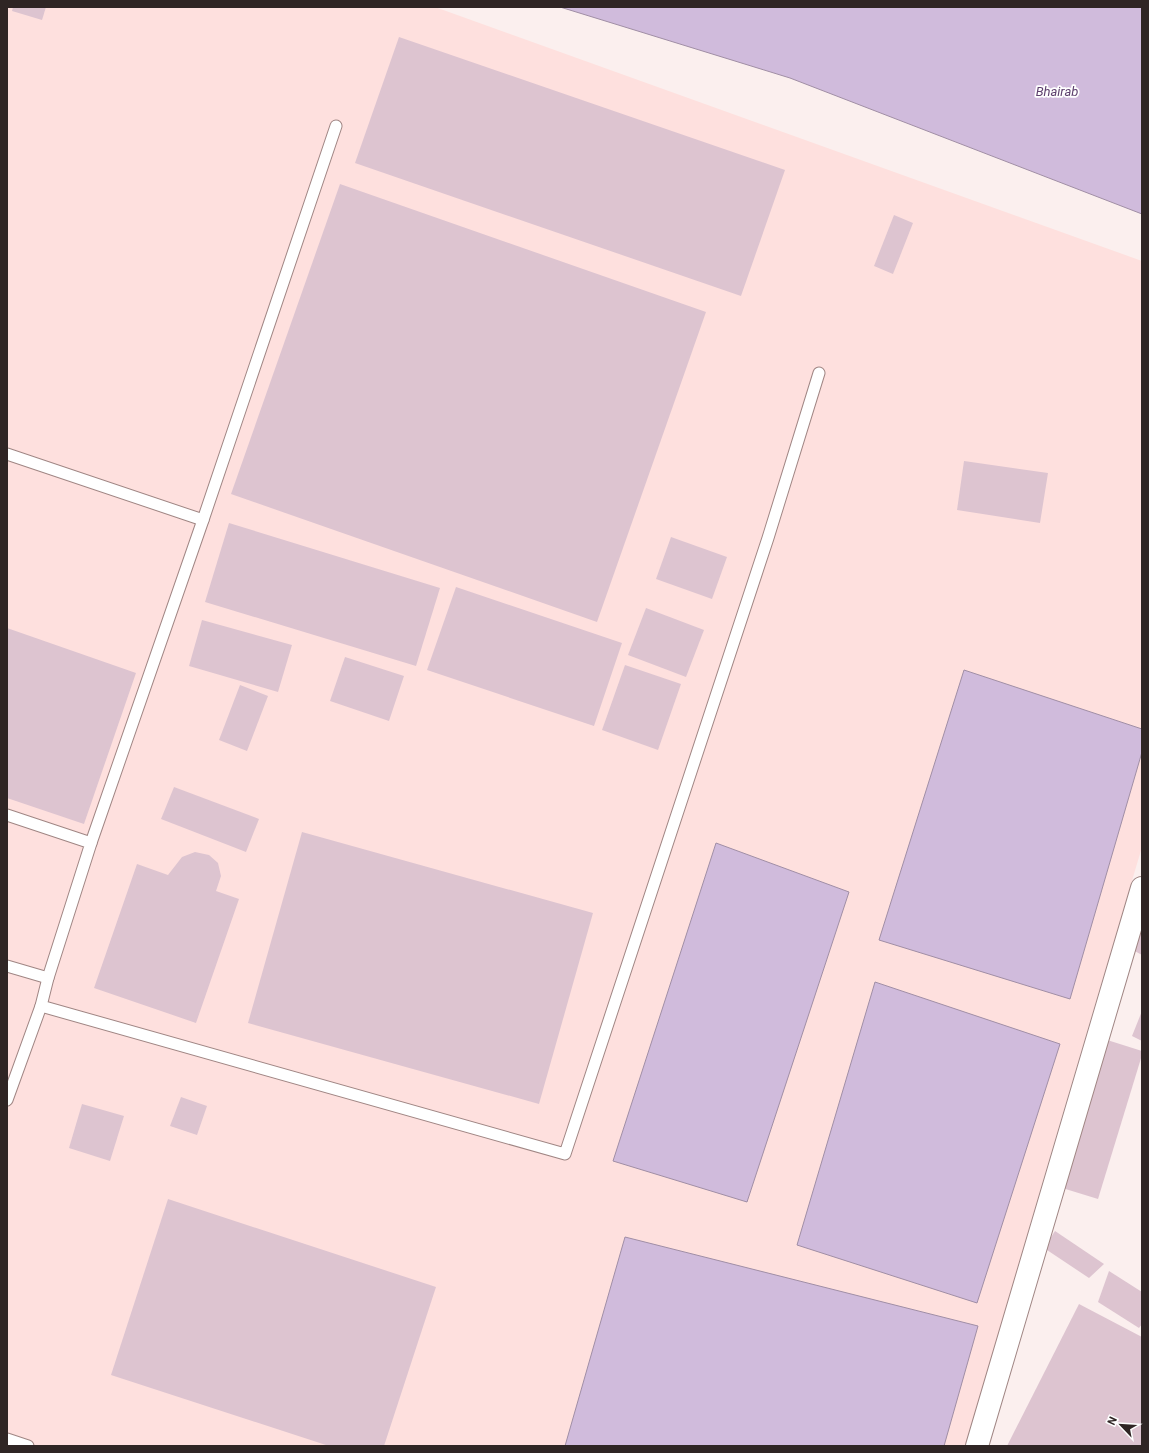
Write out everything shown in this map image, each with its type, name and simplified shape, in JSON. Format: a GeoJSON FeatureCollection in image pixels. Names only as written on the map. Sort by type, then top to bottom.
{"type":"FeatureCollection","features":[{"type":"Feature","properties":{"kind":"street"},"geometry":{"type":"LineString","coordinates":[[977,1446],[1142,888]]}},
{"type":"Feature","properties":{"kind":"lane"},"geometry":{"type":"LineString","coordinates":[[7,1100],[41,1006],[48,978],[91,843],[203,520],[336,126]]}},
{"type":"Feature","properties":{"kind":"lane"},"geometry":{"type":"LineString","coordinates":[[41,1006],[565,1154],[768,538],[819,374]]}},
{"type":"Feature","properties":{"kind":"lane"},"geometry":{"type":"LineString","coordinates":[[7,454],[203,520]]}},
{"type":"Feature","properties":{"kind":"lane"},"geometry":{"type":"LineString","coordinates":[[7,815],[91,843]]}},
{"type":"Feature","properties":{"kind":"lane"},"geometry":{"type":"LineString","coordinates":[[7,966],[48,978]]}},
{"type":"Feature","properties":{"kind":"lane"},"geometry":{"type":"LineString","coordinates":[[7,1439],[28,1446]]}},
{"type":"Feature","properties":{"kind":"shaded area"},"geometry":{"type":"Polygon","coordinates":[[[7,7],[435,7],[1142,261],[1142,847],[966,1446],[7,1446],[7,7]]]}},
{"type":"Feature","properties":{"kind":"water","name":"Bhairab"},"geometry":{"type":"Polygon","coordinates":[[[560,7],[1142,7],[1142,214],[790,78],[560,7]]]}},
{"type":"Feature","properties":{"kind":"water"},"geometry":{"type":"Polygon","coordinates":[[[964,670],[1142,729],[1142,752],[1070,999],[879,940],[964,670]]]}},
{"type":"Feature","properties":{"kind":"water"},"geometry":{"type":"Polygon","coordinates":[[[716,843],[849,892],[747,1202],[613,1161],[716,843]]]}},
{"type":"Feature","properties":{"kind":"water"},"geometry":{"type":"Polygon","coordinates":[[[875,982],[1060,1044],[977,1303],[797,1245],[875,982]]]}},
{"type":"Feature","properties":{"kind":"water"},"geometry":{"type":"Polygon","coordinates":[[[625,1237],[978,1326],[944,1446],[565,1446],[625,1237]]]}},
{"type":"Feature","properties":{"kind":"building"},"geometry":{"type":"Polygon","coordinates":[[[13,7],[46,7],[42,20],[12,11],[13,7]]]}},
{"type":"Feature","properties":{"kind":"building"},"geometry":{"type":"Polygon","coordinates":[[[399,37],[785,170],[741,296],[355,163],[399,37]]]}},
{"type":"Feature","properties":{"kind":"building"},"geometry":{"type":"Polygon","coordinates":[[[340,184],[706,312],[597,622],[231,494],[340,184]]]}},
{"type":"Feature","properties":{"kind":"building"},"geometry":{"type":"Polygon","coordinates":[[[894,215],[913,223],[893,274],[874,266],[894,215]]]}},
{"type":"Feature","properties":{"kind":"building"},"geometry":{"type":"Polygon","coordinates":[[[964,461],[1048,473],[1040,523],[957,510],[964,461]]]}},
{"type":"Feature","properties":{"kind":"building"},"geometry":{"type":"Polygon","coordinates":[[[229,523],[440,588],[416,666],[205,602],[229,523]]]}},
{"type":"Feature","properties":{"kind":"building"},"geometry":{"type":"Polygon","coordinates":[[[671,537],[727,557],[712,599],[656,579],[671,537]]]}},
{"type":"Feature","properties":{"kind":"building"},"geometry":{"type":"Polygon","coordinates":[[[456,587],[622,643],[594,726],[427,670],[456,587]]]}},
{"type":"Feature","properties":{"kind":"building"},"geometry":{"type":"Polygon","coordinates":[[[646,608],[704,630],[686,677],[628,655],[646,608]]]}},
{"type":"Feature","properties":{"kind":"building"},"geometry":{"type":"Polygon","coordinates":[[[202,620],[292,645],[278,692],[189,666],[202,620]]]}},
{"type":"Feature","properties":{"kind":"building"},"geometry":{"type":"Polygon","coordinates":[[[7,628],[136,673],[84,824],[7,798],[7,628]]]}},
{"type":"Feature","properties":{"kind":"building"},"geometry":{"type":"Polygon","coordinates":[[[345,657],[404,676],[389,721],[330,701],[345,657]]]}},
{"type":"Feature","properties":{"kind":"building"},"geometry":{"type":"Polygon","coordinates":[[[625,665],[681,684],[658,750],[602,730],[625,665]]]}},
{"type":"Feature","properties":{"kind":"building"},"geometry":{"type":"Polygon","coordinates":[[[240,685],[268,696],[247,751],[219,740],[240,685]]]}},
{"type":"Feature","properties":{"kind":"building"},"geometry":{"type":"Polygon","coordinates":[[[174,787],[259,819],[246,852],[161,819],[174,787]]]}},
{"type":"Feature","properties":{"kind":"building"},"geometry":{"type":"Polygon","coordinates":[[[302,832],[593,913],[539,1104],[248,1023],[302,832]]]}},
{"type":"Feature","properties":{"kind":"building"},"geometry":{"type":"Polygon","coordinates":[[[195,852],[209,855],[218,863],[221,876],[216,891],[239,899],[196,1023],[94,988],[137,864],[168,875],[182,857],[195,852]]]}},
{"type":"Feature","properties":{"kind":"building"},"geometry":{"type":"Polygon","coordinates":[[[1142,926],[1142,955],[1131,949],[1142,926]]]}},
{"type":"Feature","properties":{"kind":"building"},"geometry":{"type":"Polygon","coordinates":[[[1142,1011],[1142,1041],[1132,1036],[1142,1011]]]}},
{"type":"Feature","properties":{"kind":"building"},"geometry":{"type":"Polygon","coordinates":[[[1104,1039],[1142,1051],[1142,1055],[1098,1199],[1059,1187],[1104,1039]]]}},
{"type":"Feature","properties":{"kind":"building"},"geometry":{"type":"Polygon","coordinates":[[[181,1097],[207,1106],[197,1135],[170,1126],[181,1097]]]}},
{"type":"Feature","properties":{"kind":"building"},"geometry":{"type":"Polygon","coordinates":[[[82,1104],[124,1116],[110,1161],[69,1148],[82,1104]]]}},
{"type":"Feature","properties":{"kind":"building"},"geometry":{"type":"Polygon","coordinates":[[[168,1199],[436,1287],[384,1446],[329,1446],[111,1375],[168,1199]]]}},
{"type":"Feature","properties":{"kind":"building"},"geometry":{"type":"Polygon","coordinates":[[[1055,1231],[1104,1264],[1089,1278],[1044,1248],[1055,1231]]]}},
{"type":"Feature","properties":{"kind":"building"},"geometry":{"type":"Polygon","coordinates":[[[1109,1271],[1142,1292],[1142,1324],[1139,1328],[1098,1302],[1109,1271]]]}},
{"type":"Feature","properties":{"kind":"building"},"geometry":{"type":"Polygon","coordinates":[[[1079,1304],[1142,1337],[1142,1446],[1007,1446],[1079,1304]]]}}]}
